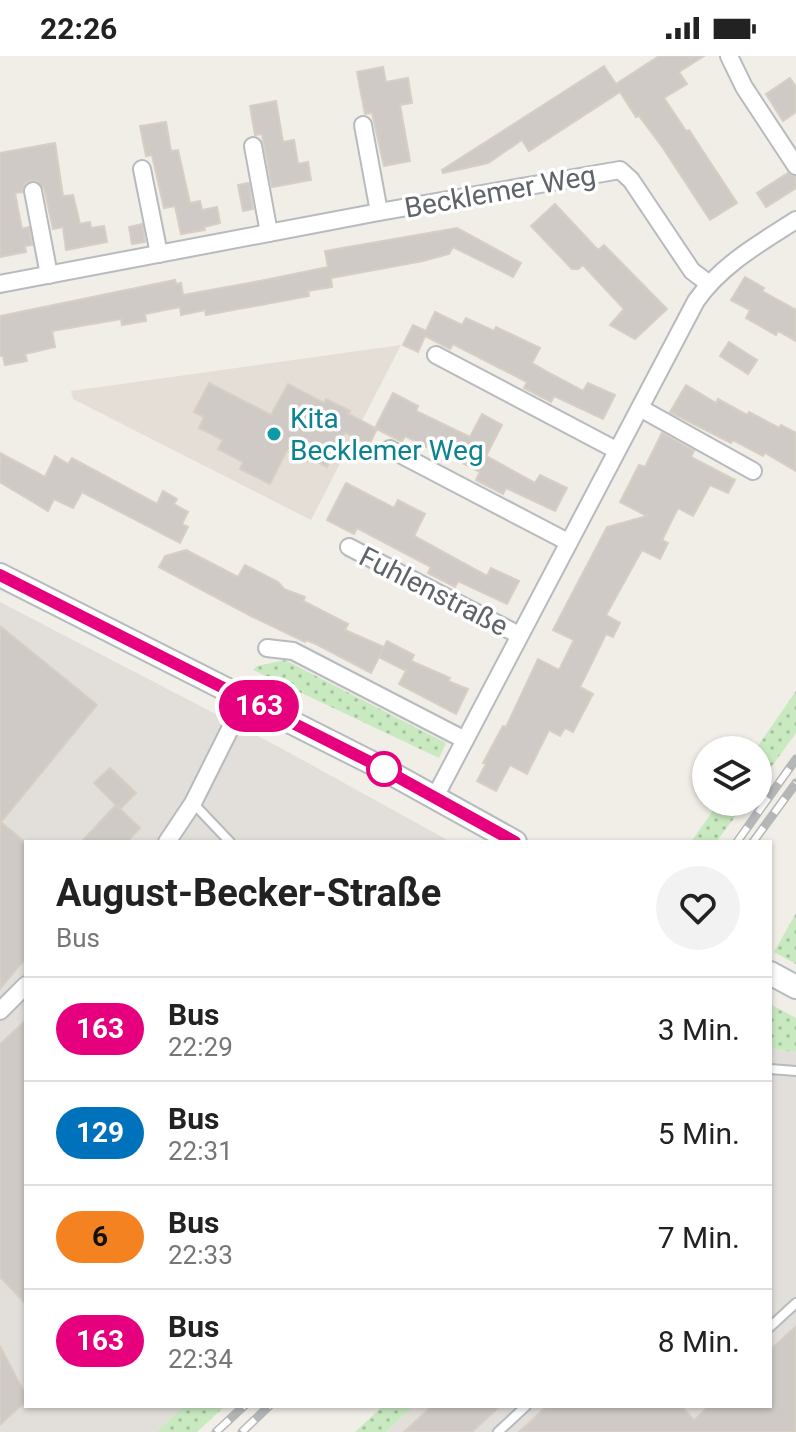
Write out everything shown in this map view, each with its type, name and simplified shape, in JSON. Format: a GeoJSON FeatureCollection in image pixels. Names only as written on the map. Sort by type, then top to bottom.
{"type":"FeatureCollection","features":[{"type":"Feature","properties":{"kind":"main road"},"geometry":{"type":"LineString","coordinates":[[0,575],[435,797],[511,840]]}},
{"type":"Feature","properties":{"kind":"main road"},"geometry":{"type":"LineString","coordinates":[[772,974],[796,987]]}},
{"type":"Feature","properties":{"kind":"street"},"geometry":{"type":"LineString","coordinates":[[729,56],[744,87],[796,166]]}},
{"type":"Feature","properties":{"kind":"street","name":"Becklemer Weg"},"geometry":{"type":"LineString","coordinates":[[363,125],[379,212]]}},
{"type":"Feature","properties":{"kind":"street"},"geometry":{"type":"LineString","coordinates":[[253,146],[269,233]]}},
{"type":"Feature","properties":{"kind":"street"},"geometry":{"type":"LineString","coordinates":[[142,169],[159,254]]}},
{"type":"Feature","properties":{"kind":"street","name":"Becklemer Weg"},"geometry":{"type":"LineString","coordinates":[[0,284],[620,170],[631,180],[692,271],[708,283]]}},
{"type":"Feature","properties":{"kind":"street"},"geometry":{"type":"LineString","coordinates":[[33,191],[49,275]]}},
{"type":"Feature","properties":{"kind":"street","name":"Fuhlenstraße"},"geometry":{"type":"LineString","coordinates":[[435,797],[696,301],[708,283],[734,261],[795,222]]}},
{"type":"Feature","properties":{"kind":"street"},"geometry":{"type":"LineString","coordinates":[[436,355],[616,450]]}},
{"type":"Feature","properties":{"kind":"street"},"geometry":{"type":"LineString","coordinates":[[640,408],[753,471]]}},
{"type":"Feature","properties":{"kind":"street"},"geometry":{"type":"LineString","coordinates":[[390,449],[568,542]]}},
{"type":"Feature","properties":{"kind":"street","name":"Fuhlenstraße"},"geometry":{"type":"LineString","coordinates":[[349,547],[519,635]]}},
{"type":"Feature","properties":{"kind":"street"},"geometry":{"type":"LineString","coordinates":[[267,648],[293,651],[465,740]]}},
{"type":"Feature","properties":{"kind":"street"},"geometry":{"type":"LineString","coordinates":[[168,840],[193,803],[245,699]]}},
{"type":"Feature","properties":{"kind":"street"},"geometry":{"type":"LineString","coordinates":[[0,1011],[24,987]]}},
{"type":"Feature","properties":{"kind":"lane"},"geometry":{"type":"LineString","coordinates":[[193,803],[228,840]]}},
{"type":"Feature","properties":{"kind":"lane"},"geometry":{"type":"LineString","coordinates":[[772,1069],[796,1071]]}},
{"type":"Feature","properties":{"kind":"lane"},"geometry":{"type":"LineString","coordinates":[[772,1325],[796,1303]]}},
{"type":"Feature","properties":{"kind":"lane"},"geometry":{"type":"LineString","coordinates":[[498,1432],[524,1408]]}},
{"type":"Feature","properties":{"kind":"shaded area"},"geometry":{"type":"Polygon","coordinates":[[[401,345],[311,520],[73,399],[71,391],[401,345]]]}},
{"type":"Feature","properties":{"kind":"shaded area"},"geometry":{"type":"Polygon","coordinates":[[[0,602],[277,746],[447,840],[24,840],[24,1408],[182,1408],[156,1432],[0,1432],[0,602]]]}},
{"type":"Feature","properties":{"kind":"shaded area"},"geometry":{"type":"Polygon","coordinates":[[[772,1049],[796,1052],[796,1432],[386,1432],[412,1408],[772,1408],[772,1049]]]}},
{"type":"Feature","properties":{"kind":"green space"},"geometry":{"type":"Polygon","coordinates":[[[285,660],[446,743],[439,758],[253,670],[257,666],[285,660]]]}},
{"type":"Feature","properties":{"kind":"green space"},"geometry":{"type":"Polygon","coordinates":[[[796,691],[796,733],[772,766],[772,736],[765,736],[796,691]]]}},
{"type":"Feature","properties":{"kind":"green space"},"geometry":{"type":"Polygon","coordinates":[[[709,816],[736,816],[718,840],[692,840],[709,816]]]}},
{"type":"Feature","properties":{"kind":"green space"},"geometry":{"type":"Polygon","coordinates":[[[796,913],[796,964],[774,952],[796,913]]]}},
{"type":"Feature","properties":{"kind":"green space"},"geometry":{"type":"Polygon","coordinates":[[[772,1005],[796,1018],[796,1052],[772,1049],[772,1005]]]}},
{"type":"Feature","properties":{"kind":"green space"},"geometry":{"type":"Polygon","coordinates":[[[182,1408],[223,1408],[197,1432],[156,1432],[182,1408]]]}},
{"type":"Feature","properties":{"kind":"green space"},"geometry":{"type":"Polygon","coordinates":[[[381,1408],[412,1408],[386,1432],[355,1432],[381,1408]]]}},
{"type":"Feature","properties":{"kind":"building"},"geometry":{"type":"Polygon","coordinates":[[[659,56],[704,56],[679,72],[687,84],[664,98],[737,203],[710,220],[663,148],[639,116],[636,117],[620,92],[529,151],[522,140],[488,163],[443,173],[442,170],[604,66],[616,84],[659,56]]]}},
{"type":"Feature","properties":{"kind":"building"},"geometry":{"type":"Polygon","coordinates":[[[383,67],[386,82],[408,78],[412,103],[400,105],[410,161],[384,166],[372,113],[365,114],[357,72],[383,67]]]}},
{"type":"Feature","properties":{"kind":"building"},"geometry":{"type":"Polygon","coordinates":[[[790,78],[796,87],[796,112],[783,121],[766,94],[790,78]]]}},
{"type":"Feature","properties":{"kind":"building"},"geometry":{"type":"Polygon","coordinates":[[[276,101],[283,142],[294,140],[298,164],[308,162],[311,180],[272,187],[262,134],[255,135],[250,106],[276,101]]]}},
{"type":"Feature","properties":{"kind":"building"},"geometry":{"type":"Polygon","coordinates":[[[166,122],[171,151],[178,150],[190,203],[200,201],[202,210],[217,207],[220,223],[204,227],[205,230],[181,234],[175,206],[164,208],[152,155],[146,156],[140,126],[166,122]]]}},
{"type":"Feature","properties":{"kind":"building"},"geometry":{"type":"Polygon","coordinates":[[[55,143],[63,196],[73,195],[80,224],[90,222],[91,228],[104,226],[107,242],[66,250],[63,227],[53,229],[44,188],[32,180],[25,183],[22,192],[15,193],[22,229],[29,227],[32,245],[25,246],[26,252],[0,257],[0,153],[55,143]]]}},
{"type":"Feature","properties":{"kind":"building"},"geometry":{"type":"Polygon","coordinates":[[[788,173],[796,177],[796,188],[766,207],[757,193],[788,173]]]}},
{"type":"Feature","properties":{"kind":"building"},"geometry":{"type":"Polygon","coordinates":[[[249,183],[253,209],[243,211],[238,185],[249,183]]]}},
{"type":"Feature","properties":{"kind":"building"},"geometry":{"type":"Polygon","coordinates":[[[555,204],[598,250],[604,245],[667,309],[635,339],[610,325],[624,309],[583,265],[572,269],[531,226],[555,204]]]}},
{"type":"Feature","properties":{"kind":"building"},"geometry":{"type":"Polygon","coordinates":[[[142,224],[145,242],[132,244],[129,227],[142,224]]]}},
{"type":"Feature","properties":{"kind":"building"},"geometry":{"type":"Polygon","coordinates":[[[457,228],[521,263],[513,277],[453,247],[449,254],[423,261],[331,278],[332,287],[308,291],[309,296],[206,315],[205,310],[181,315],[180,307],[145,314],[146,321],[122,325],[121,319],[52,331],[55,347],[25,354],[27,361],[5,365],[3,356],[0,356],[0,316],[175,280],[176,284],[181,283],[183,295],[265,280],[328,267],[325,251],[457,228]]]}},
{"type":"Feature","properties":{"kind":"building"},"geometry":{"type":"Polygon","coordinates":[[[745,277],[764,288],[762,291],[796,310],[796,341],[778,331],[776,335],[746,318],[750,310],[731,300],[745,277]]]}},
{"type":"Feature","properties":{"kind":"building"},"geometry":{"type":"Polygon","coordinates":[[[435,312],[462,325],[466,318],[494,331],[496,327],[540,348],[532,363],[551,374],[583,391],[588,383],[615,395],[603,419],[554,396],[551,402],[524,388],[527,382],[453,344],[450,349],[425,336],[418,352],[403,345],[413,325],[426,331],[435,312]]]}},
{"type":"Feature","properties":{"kind":"building"},"geometry":{"type":"Polygon","coordinates":[[[729,342],[757,360],[748,374],[720,356],[729,342]]]}},
{"type":"Feature","properties":{"kind":"building","name":"Kita Becklemer Weg"},"geometry":{"type":"Polygon","coordinates":[[[209,383],[271,415],[288,384],[324,403],[326,399],[350,411],[348,414],[377,429],[369,445],[345,432],[327,467],[287,450],[270,484],[240,469],[243,462],[218,449],[223,440],[199,428],[204,417],[194,412],[209,383]]]}},
{"type":"Feature","properties":{"kind":"building"},"geometry":{"type":"Polygon","coordinates":[[[686,385],[716,403],[718,399],[747,415],[749,412],[796,433],[796,471],[765,453],[763,456],[733,440],[731,443],[670,412],[686,385]]]}},
{"type":"Feature","properties":{"kind":"building"},"geometry":{"type":"Polygon","coordinates":[[[393,393],[418,406],[416,411],[470,437],[482,414],[502,425],[486,456],[535,483],[540,475],[567,488],[555,511],[506,488],[503,494],[476,480],[480,472],[427,445],[405,436],[402,442],[375,428],[393,393]]]}},
{"type":"Feature","properties":{"kind":"building"},"geometry":{"type":"Polygon","coordinates":[[[662,433],[694,451],[691,457],[735,480],[728,493],[710,485],[693,516],[678,508],[662,540],[668,543],[660,559],[642,550],[606,615],[620,623],[613,637],[606,634],[580,687],[593,694],[573,732],[565,728],[560,736],[549,730],[527,774],[510,765],[496,791],[477,781],[486,764],[483,763],[503,726],[506,727],[538,659],[559,670],[574,640],[553,630],[607,527],[647,516],[620,502],[639,465],[645,467],[662,433]]]}},
{"type":"Feature","properties":{"kind":"building"},"geometry":{"type":"Polygon","coordinates":[[[0,453],[45,477],[55,456],[68,464],[72,458],[157,504],[163,491],[177,499],[174,504],[188,512],[182,524],[188,527],[180,543],[82,492],[73,508],[54,499],[48,511],[0,482],[0,453]]]}},
{"type":"Feature","properties":{"kind":"building"},"geometry":{"type":"Polygon","coordinates":[[[346,483],[394,508],[398,500],[425,514],[414,536],[487,576],[491,568],[519,581],[507,604],[458,581],[455,587],[428,573],[431,567],[357,528],[354,534],[327,520],[346,483]]]}},
{"type":"Feature","properties":{"kind":"building"},"geometry":{"type":"Polygon","coordinates":[[[186,550],[238,577],[245,565],[278,582],[284,589],[305,597],[303,601],[348,624],[345,630],[384,647],[387,641],[414,655],[411,661],[468,689],[456,714],[399,684],[406,671],[379,657],[371,673],[316,644],[305,642],[251,616],[159,567],[165,556],[186,550]]]}},
{"type":"Feature","properties":{"kind":"building"},"geometry":{"type":"Polygon","coordinates":[[[0,626],[97,705],[1,822],[24,841],[24,960],[0,989],[0,626]]]}},
{"type":"Feature","properties":{"kind":"building"},"geometry":{"type":"Polygon","coordinates":[[[110,768],[136,793],[120,809],[94,783],[110,768]]]}},
{"type":"Feature","properties":{"kind":"building"},"geometry":{"type":"Polygon","coordinates":[[[116,805],[140,828],[129,840],[83,840],[116,805]]]}},
{"type":"Feature","properties":{"kind":"building"},"geometry":{"type":"Polygon","coordinates":[[[24,1022],[24,1302],[0,1277],[0,1044],[24,1022]]]}},
{"type":"Feature","properties":{"kind":"building"},"geometry":{"type":"Polygon","coordinates":[[[796,1326],[796,1432],[519,1432],[545,1408],[683,1408],[694,1420],[707,1408],[772,1408],[772,1348],[796,1326]]]}},
{"type":"Feature","properties":{"kind":"building"},"geometry":{"type":"Polygon","coordinates":[[[0,1346],[24,1392],[24,1403],[0,1425],[0,1346]]]}},
{"type":"Feature","properties":{"kind":"building"},"geometry":{"type":"Polygon","coordinates":[[[430,1408],[498,1408],[472,1432],[404,1432],[430,1408]]]}},
{"type":"Feature","properties":{"kind":"railway"},"geometry":{"type":"LineString","coordinates":[[738,840],[796,759]]}},
{"type":"Feature","properties":{"kind":"railway"},"geometry":{"type":"LineString","coordinates":[[754,840],[796,783]]}},
{"type":"Feature","properties":{"kind":"railway"},"geometry":{"type":"LineString","coordinates":[[216,1432],[242,1408]]}},
{"type":"Feature","properties":{"kind":"railway"},"geometry":{"type":"LineString","coordinates":[[242,1432],[267,1408]]}},
{"type":"Feature","properties":{"kind":"bus line","name":"163"},"geometry":{"type":"LineString","coordinates":[[0,575],[376,765],[512,840]]}},
{"type":"Feature","properties":{"kind":"place","name":"Kita Becklemer Weg"},"geometry":{"type":"Point","coordinates":[274,434]}}]}
